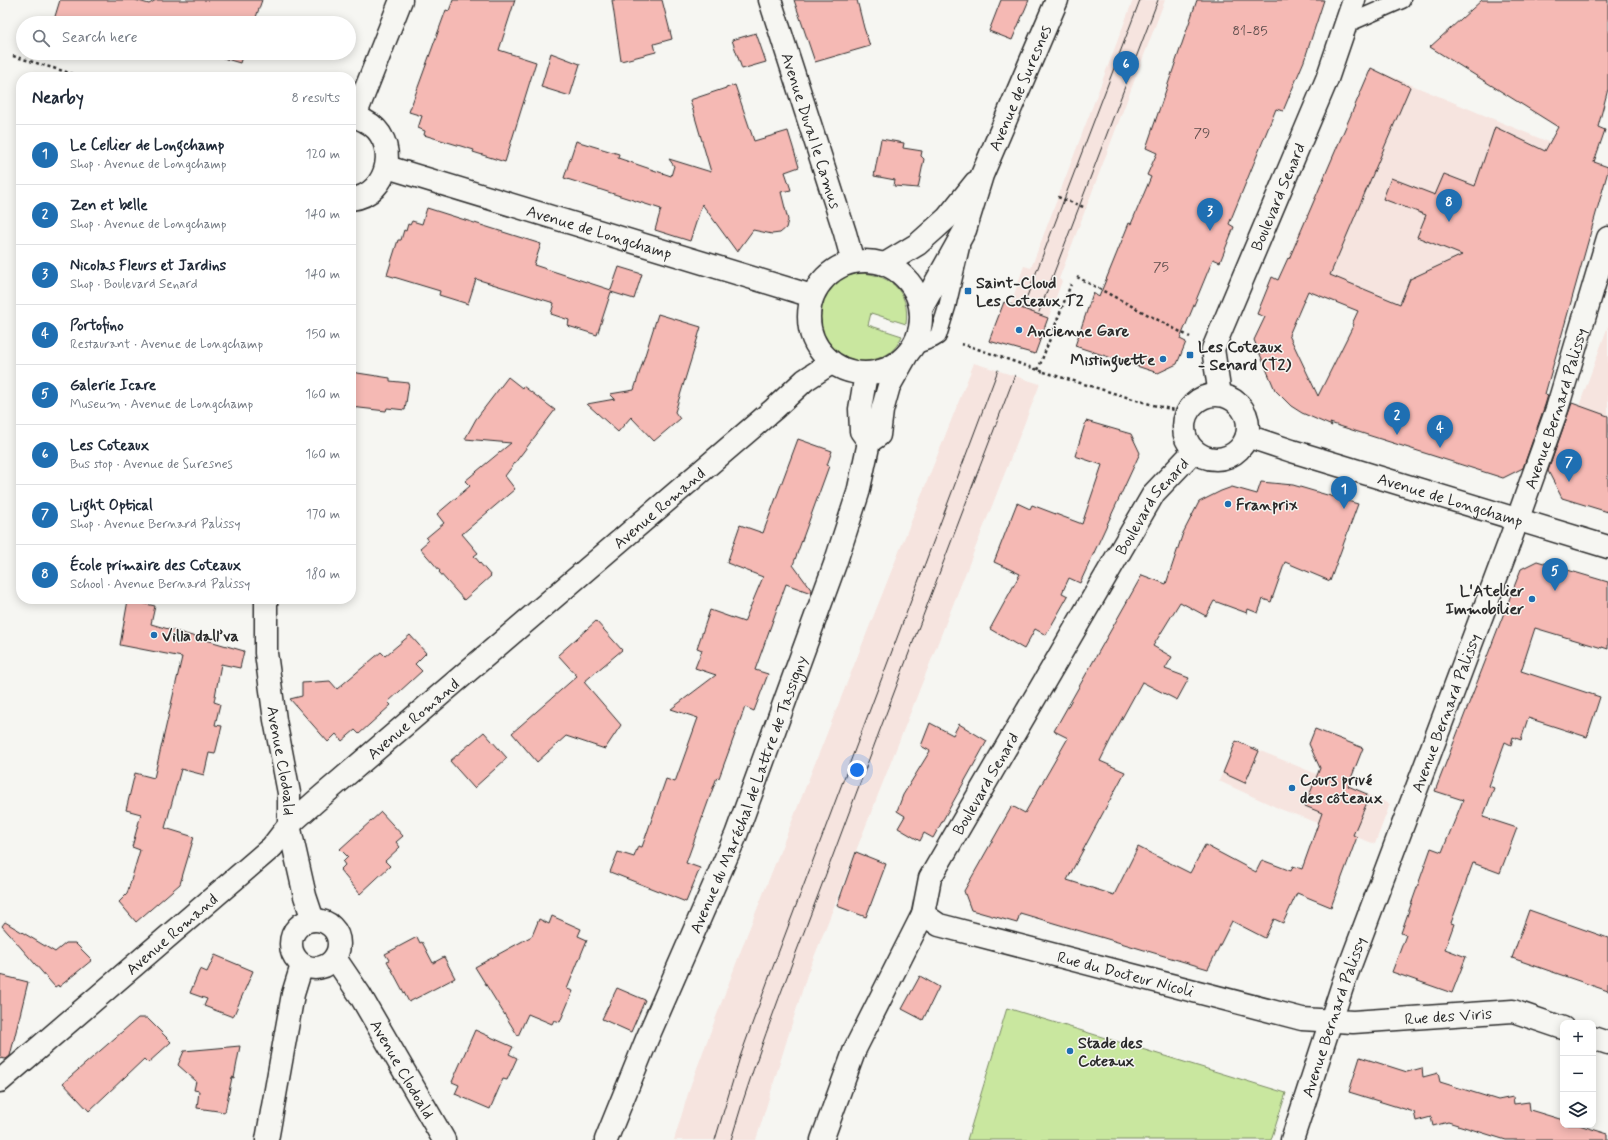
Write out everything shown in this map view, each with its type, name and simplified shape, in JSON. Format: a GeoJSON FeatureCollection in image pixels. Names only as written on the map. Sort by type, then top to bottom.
{"type":"FeatureCollection","features":[{"type":"Feature","properties":{"kind":"street"},"geometry":{"type":"LineString","coordinates":[[356,109],[402,0]]}},
{"type":"Feature","properties":{"kind":"street","name":"Avenue Duval le Camus"},"geometry":{"type":"LineString","coordinates":[[770,0],[846,233],[853,262]]}},
{"type":"Feature","properties":{"kind":"street","name":"Avenue de Suresnes"},"geometry":{"type":"LineString","coordinates":[[921,309],[965,230],[982,175],[1056,0]]}},
{"type":"Feature","properties":{"kind":"street","name":"Boulevard Senard"},"geometry":{"type":"LineString","coordinates":[[1213,349],[1327,79],[1354,0]]}},
{"type":"Feature","properties":{"kind":"street"},"geometry":{"type":"LineString","coordinates":[[356,117],[373,125],[379,131],[384,140],[388,155],[387,166],[382,179],[370,192],[356,199]]}},
{"type":"Feature","properties":{"kind":"street","name":"Avenue de Longchamp"},"geometry":{"type":"LineString","coordinates":[[387,166],[812,296]]}},
{"type":"Feature","properties":{"kind":"street","name":"Avenue de Suresnes"},"geometry":{"type":"LineString","coordinates":[[885,264],[918,244],[947,218],[982,175]]}},
{"type":"Feature","properties":{"kind":"street","name":"Avenue Bernard Palissy"},"geometry":{"type":"LineString","coordinates":[[1292,1140],[1343,984],[1518,519],[1557,409],[1608,238]]}},
{"type":"Feature","properties":{"kind":"street"},"geometry":{"type":"LineString","coordinates":[[869,261],[885,264],[902,274],[915,290],[921,309],[921,329],[910,351],[888,369],[866,374],[848,371],[831,363],[818,349],[810,333],[808,314],[812,296],[822,280],[836,269],[853,262],[869,261]]}},
{"type":"Feature","properties":{"kind":"street"},"geometry":{"type":"LineString","coordinates":[[1213,349],[1220,395]]}},
{"type":"Feature","properties":{"kind":"street","name":"Avenue du Maréchal de Lattre de Tassigny"},"geometry":{"type":"LineString","coordinates":[[606,1140],[647,1039],[736,835],[835,564],[858,492],[869,442],[879,435],[882,411],[889,386],[910,351]]}},
{"type":"Feature","properties":{"kind":"street","name":"Avenue Romand"},"geometry":{"type":"LineString","coordinates":[[0,1081],[272,847],[289,825],[768,414],[805,380],[831,363]]}},
{"type":"Feature","properties":{"kind":"street"},"geometry":{"type":"LineString","coordinates":[[866,374],[860,409],[860,424],[861,431],[869,442]]}},
{"type":"Feature","properties":{"kind":"street"},"geometry":{"type":"LineString","coordinates":[[1209,395],[1220,395],[1230,398],[1239,404],[1245,413],[1248,425],[1247,436],[1240,449],[1231,456],[1220,459],[1204,456],[1194,451],[1184,432],[1184,421],[1190,408],[1198,400],[1209,395]]}},
{"type":"Feature","properties":{"kind":"street","name":"Avenue de Longchamp"},"geometry":{"type":"LineString","coordinates":[[1247,436],[1608,547]]}},
{"type":"Feature","properties":{"kind":"street","name":"Boulevard Senard"},"geometry":{"type":"LineString","coordinates":[[822,1140],[855,1049],[923,914],[930,878],[1154,493],[1194,451]]}},
{"type":"Feature","properties":{"kind":"street","name":"Avenue Clodoald"},"geometry":{"type":"LineString","coordinates":[[266,604],[266,653],[274,720],[288,793],[289,825],[305,896],[313,920]]}},
{"type":"Feature","properties":{"kind":"street","name":"Rue du Docteur Nicoli"},"geometry":{"type":"LineString","coordinates":[[923,914],[939,925],[1302,1019],[1331,1021]]}},
{"type":"Feature","properties":{"kind":"street"},"geometry":{"type":"LineString","coordinates":[[313,920],[322,920],[334,930],[339,940],[339,949],[335,958],[329,964],[320,967],[307,967],[302,965],[296,960],[292,952],[290,943],[292,935],[302,923],[313,920]]}},
{"type":"Feature","properties":{"kind":"street","name":"Avenue Clodoald"},"geometry":{"type":"LineString","coordinates":[[335,958],[360,995],[444,1140]]}},
{"type":"Feature","properties":{"kind":"street"},"geometry":{"type":"LineString","coordinates":[[267,1140],[293,994],[302,965]]}},
{"type":"Feature","properties":{"kind":"street","name":"Rue des Viris"},"geometry":{"type":"LineString","coordinates":[[1331,1021],[1353,1022],[1513,1011],[1560,1027]]}},
{"type":"Feature","properties":{"kind":"street"},"geometry":{"type":"LineString","coordinates":[[1596,1039],[1608,1043]]}},
{"type":"Feature","properties":{"kind":"lane"},"geometry":{"type":"LineString","coordinates":[[1347,24],[1402,0]]}},
{"type":"Feature","properties":{"kind":"lane","name":"Avenue de Suresnes"},"geometry":{"type":"LineString","coordinates":[[910,351],[938,336],[947,307],[965,230]]}},
{"type":"Feature","properties":{"kind":"path"},"geometry":{"type":"LineString","coordinates":[[26,60],[66,72]]}},
{"type":"Feature","properties":{"kind":"path"},"geometry":{"type":"LineString","coordinates":[[1058,197],[1086,208]]}},
{"type":"Feature","properties":{"kind":"path"},"geometry":{"type":"LineString","coordinates":[[1077,277],[1213,349]]}},
{"type":"Feature","properties":{"kind":"path"},"geometry":{"type":"LineString","coordinates":[[1038,370],[1071,284]]}},
{"type":"Feature","properties":{"kind":"path"},"geometry":{"type":"LineString","coordinates":[[972,347],[1044,372],[1153,405],[1188,413]]}},
{"type":"Feature","properties":{"kind":"shaded area"},"geometry":{"type":"Polygon","coordinates":[[[1133,0],[1165,0],[1059,279],[1062,281],[1035,354],[997,343],[1024,266],[1031,268],[1133,0]]]}},
{"type":"Feature","properties":{"kind":"shaded area"},"geometry":{"type":"Polygon","coordinates":[[[1371,68],[1608,167],[1547,385],[1286,283],[1281,274],[1371,68]]]}},
{"type":"Feature","properties":{"kind":"shaded area"},"geometry":{"type":"Polygon","coordinates":[[[1608,326],[1608,416],[1579,406],[1608,326]]]}},
{"type":"Feature","properties":{"kind":"shaded area"},"geometry":{"type":"Polygon","coordinates":[[[974,363],[1040,384],[807,975],[756,1140],[674,1140],[691,1084],[746,937],[974,363]]]}},
{"type":"Feature","properties":{"kind":"shaded area","name":"Cours privé des côteaux"},"geometry":{"type":"Polygon","coordinates":[[[1236,741],[1390,804],[1375,844],[1280,809],[1219,781],[1236,741]]]}},
{"type":"Feature","properties":{"kind":"green space"},"geometry":{"type":"Polygon","coordinates":[[[855,273],[877,276],[894,285],[905,302],[907,312],[906,324],[871,313],[868,325],[902,336],[894,349],[887,355],[872,360],[857,361],[844,357],[833,348],[825,337],[821,324],[820,310],[824,296],[833,284],[844,277],[855,273]]]}},
{"type":"Feature","properties":{"kind":"green space","name":"Stade des Coteaux"},"geometry":{"type":"Polygon","coordinates":[[[1007,1008],[1286,1093],[1271,1140],[967,1140],[1007,1008]]]}},
{"type":"Feature","properties":{"kind":"building"},"geometry":{"type":"Polygon","coordinates":[[[60,0],[135,0],[149,4],[156,0],[262,0],[256,16],[55,16],[60,0]]]}},
{"type":"Feature","properties":{"kind":"building"},"geometry":{"type":"Polygon","coordinates":[[[453,0],[515,0],[499,50],[536,62],[505,162],[473,152],[474,150],[424,135],[425,131],[418,128],[422,116],[409,112],[446,10],[449,11],[453,0]]]}},
{"type":"Feature","properties":{"kind":"building"},"geometry":{"type":"Polygon","coordinates":[[[612,0],[662,0],[672,39],[654,44],[656,52],[621,61],[612,0]]]}},
{"type":"Feature","properties":{"kind":"building"},"geometry":{"type":"Polygon","coordinates":[[[794,0],[857,0],[870,46],[815,62],[794,0]]]}},
{"type":"Feature","properties":{"kind":"building"},"geometry":{"type":"Polygon","coordinates":[[[1001,0],[1029,0],[1012,40],[989,31],[1001,0]]]}},
{"type":"Feature","properties":{"kind":"building"},"geometry":{"type":"Polygon","coordinates":[[[1197,0],[1324,0],[1304,61],[1283,111],[1276,109],[1229,224],[1234,227],[1220,262],[1213,259],[1180,339],[1186,342],[1177,364],[1158,373],[1075,346],[1093,293],[1099,297],[1129,223],[1131,224],[1151,177],[1147,175],[1157,153],[1146,148],[1197,0]]]}},
{"type":"Feature","properties":{"kind":"building"},"geometry":{"type":"Polygon","coordinates":[[[1482,0],[1608,0],[1608,89],[1598,127],[1605,130],[1594,162],[1608,167],[1608,171],[1545,394],[1548,395],[1545,405],[1523,468],[1503,478],[1330,423],[1332,426],[1302,413],[1291,406],[1275,390],[1254,340],[1265,317],[1257,314],[1272,277],[1278,280],[1288,258],[1289,259],[1371,68],[1410,87],[1330,275],[1400,304],[1410,279],[1462,255],[1417,237],[1426,215],[1383,199],[1391,178],[1435,195],[1444,174],[1475,186],[1495,127],[1545,151],[1558,127],[1430,47],[1482,0]],[[1308,291],[1289,335],[1318,396],[1354,324],[1352,324],[1358,311],[1308,291]]]}},
{"type":"Feature","properties":{"kind":"building"},"geometry":{"type":"Polygon","coordinates":[[[756,33],[766,62],[742,69],[732,40],[756,33]]]}},
{"type":"Feature","properties":{"kind":"building"},"geometry":{"type":"Polygon","coordinates":[[[551,53],[580,64],[570,96],[541,87],[551,53]]]}},
{"type":"Feature","properties":{"kind":"building"},"geometry":{"type":"Polygon","coordinates":[[[230,60],[241,60],[240,63],[230,60]]]}},
{"type":"Feature","properties":{"kind":"building"},"geometry":{"type":"Polygon","coordinates":[[[735,85],[754,141],[788,131],[799,167],[785,172],[791,190],[781,192],[788,220],[786,228],[780,233],[772,234],[753,230],[737,252],[702,204],[690,241],[655,230],[661,209],[564,178],[576,141],[619,154],[618,158],[671,176],[674,166],[669,159],[711,172],[690,100],[735,85]]]}},
{"type":"Feature","properties":{"kind":"building"},"geometry":{"type":"Polygon","coordinates":[[[881,139],[904,143],[903,148],[922,151],[921,156],[924,159],[918,188],[894,186],[895,180],[874,176],[881,139]]]}},
{"type":"Feature","properties":{"kind":"building"},"geometry":{"type":"Polygon","coordinates":[[[427,208],[541,244],[534,265],[611,290],[619,267],[642,274],[634,299],[611,292],[597,335],[568,326],[569,320],[551,314],[554,303],[476,279],[468,304],[439,295],[440,291],[387,275],[398,240],[401,240],[404,230],[406,231],[408,224],[410,225],[412,221],[422,224],[427,208]]]}},
{"type":"Feature","properties":{"kind":"building","name":"Ancienne Gare"},"geometry":{"type":"Polygon","coordinates":[[[1004,302],[1048,318],[1035,354],[989,341],[1004,302]]]}},
{"type":"Feature","properties":{"kind":"building"},"geometry":{"type":"Polygon","coordinates":[[[658,314],[701,327],[675,412],[680,419],[654,441],[631,417],[618,432],[587,404],[615,399],[610,394],[634,390],[658,314]]]}},
{"type":"Feature","properties":{"kind":"building"},"geometry":{"type":"Polygon","coordinates":[[[356,373],[390,378],[390,381],[409,383],[405,410],[387,408],[386,411],[356,408],[356,373]]]}},
{"type":"Feature","properties":{"kind":"building"},"geometry":{"type":"Polygon","coordinates":[[[508,377],[522,388],[523,386],[555,410],[505,476],[515,489],[462,534],[478,553],[474,556],[491,576],[464,600],[420,548],[428,541],[426,538],[444,523],[437,514],[470,486],[465,481],[511,443],[465,439],[476,419],[508,377]]]}},
{"type":"Feature","properties":{"kind":"building"},"geometry":{"type":"Polygon","coordinates":[[[1572,403],[1608,416],[1608,512],[1562,498],[1548,471],[1572,403]]]}},
{"type":"Feature","properties":{"kind":"building"},"geometry":{"type":"Polygon","coordinates":[[[1086,421],[1131,434],[1140,453],[1080,583],[1069,578],[1062,593],[1068,596],[1046,635],[1035,629],[1024,649],[990,629],[1020,574],[994,562],[1017,503],[1030,509],[1032,505],[1082,524],[1102,465],[1075,456],[1086,421]]]}},
{"type":"Feature","properties":{"kind":"building"},"geometry":{"type":"Polygon","coordinates":[[[798,439],[832,451],[827,465],[829,466],[793,565],[812,591],[811,593],[786,584],[755,670],[768,674],[754,711],[745,707],[719,778],[717,777],[686,863],[700,868],[686,902],[610,872],[618,852],[634,857],[638,846],[642,847],[666,779],[675,782],[698,718],[671,709],[716,675],[695,668],[702,650],[697,648],[710,610],[744,622],[763,577],[727,563],[740,525],[763,533],[798,439]]]}},
{"type":"Feature","properties":{"kind":"building"},"geometry":{"type":"Polygon","coordinates":[[[1261,482],[1293,485],[1358,504],[1330,581],[1285,562],[1271,602],[1263,599],[1258,613],[1248,609],[1247,613],[1214,601],[1206,616],[1180,602],[1153,646],[1172,657],[1165,669],[1189,678],[1177,700],[1142,682],[1100,761],[1125,772],[1067,880],[1114,895],[1138,847],[1190,873],[1205,845],[1256,872],[1262,860],[1291,871],[1293,866],[1302,869],[1322,813],[1305,806],[1320,768],[1309,744],[1315,729],[1363,748],[1348,786],[1367,794],[1366,799],[1368,800],[1353,835],[1357,837],[1331,907],[1297,893],[1283,923],[1274,919],[1265,938],[1232,921],[1208,969],[1020,913],[1017,923],[971,910],[964,891],[1012,806],[1025,813],[1068,738],[1054,731],[1142,575],[1166,584],[1183,533],[1199,502],[1232,487],[1257,494],[1261,482]]]}},
{"type":"Feature","properties":{"kind":"building"},"geometry":{"type":"Polygon","coordinates":[[[1537,561],[1608,582],[1608,649],[1535,628],[1521,671],[1600,697],[1587,737],[1528,718],[1521,740],[1513,737],[1511,745],[1505,742],[1489,786],[1494,788],[1483,817],[1517,828],[1500,873],[1473,863],[1451,923],[1454,924],[1445,949],[1466,957],[1452,993],[1392,972],[1406,935],[1401,933],[1431,848],[1442,852],[1463,800],[1435,791],[1521,569],[1537,561]]]}},
{"type":"Feature","properties":{"kind":"building"},"geometry":{"type":"Polygon","coordinates":[[[127,604],[146,604],[155,606],[151,624],[244,651],[240,668],[221,664],[214,702],[220,704],[215,725],[222,726],[215,754],[209,753],[204,775],[181,769],[165,828],[194,837],[180,884],[136,922],[119,902],[127,894],[140,850],[132,847],[141,814],[126,810],[135,773],[154,778],[182,657],[120,645],[127,604]]]}},
{"type":"Feature","properties":{"kind":"building"},"geometry":{"type":"Polygon","coordinates":[[[596,621],[622,650],[584,682],[621,725],[605,749],[566,736],[537,762],[512,733],[577,676],[558,655],[596,621]]]}},
{"type":"Feature","properties":{"kind":"building"},"geometry":{"type":"Polygon","coordinates":[[[410,635],[426,653],[415,664],[422,671],[388,702],[391,705],[359,734],[355,730],[342,741],[336,734],[328,742],[290,699],[302,696],[302,683],[330,681],[337,689],[381,652],[385,656],[410,635]]]}},
{"type":"Feature","properties":{"kind":"building"},"geometry":{"type":"Polygon","coordinates":[[[930,723],[953,735],[959,724],[987,741],[933,838],[924,833],[920,841],[898,828],[905,816],[897,811],[903,795],[930,751],[921,746],[930,723]]]}},
{"type":"Feature","properties":{"kind":"building"},"geometry":{"type":"Polygon","coordinates":[[[484,732],[507,758],[474,788],[450,761],[484,732]]]}},
{"type":"Feature","properties":{"kind":"building"},"geometry":{"type":"Polygon","coordinates":[[[1236,741],[1259,751],[1245,783],[1223,773],[1236,741]]]}},
{"type":"Feature","properties":{"kind":"building"},"geometry":{"type":"Polygon","coordinates":[[[381,812],[403,836],[396,842],[400,847],[385,861],[390,866],[360,894],[340,870],[345,865],[343,862],[348,857],[340,849],[381,812]]]}},
{"type":"Feature","properties":{"kind":"building"},"geometry":{"type":"Polygon","coordinates":[[[856,852],[886,864],[866,917],[837,906],[856,852]]]}},
{"type":"Feature","properties":{"kind":"building"},"geometry":{"type":"Polygon","coordinates":[[[1529,910],[1608,938],[1608,991],[1512,958],[1529,910]]]}},
{"type":"Feature","properties":{"kind":"building"},"geometry":{"type":"Polygon","coordinates":[[[552,916],[581,929],[578,936],[587,940],[567,989],[573,991],[560,1022],[554,1020],[552,1024],[528,1014],[518,1036],[475,967],[532,936],[539,919],[549,924],[552,916]]]}},
{"type":"Feature","properties":{"kind":"building"},"geometry":{"type":"Polygon","coordinates":[[[5,922],[55,952],[66,943],[75,943],[92,960],[59,987],[58,985],[55,987],[2,926],[5,922]]]}},
{"type":"Feature","properties":{"kind":"building"},"geometry":{"type":"Polygon","coordinates":[[[417,937],[420,943],[422,942],[433,963],[444,957],[455,978],[409,1002],[387,961],[389,960],[385,954],[417,937]]]}},
{"type":"Feature","properties":{"kind":"building"},"geometry":{"type":"Polygon","coordinates":[[[215,955],[253,971],[233,1017],[204,1006],[207,999],[190,993],[200,969],[207,972],[215,955]]]}},
{"type":"Feature","properties":{"kind":"building"},"geometry":{"type":"Polygon","coordinates":[[[0,975],[28,982],[10,1056],[6,1059],[0,1058],[0,975]]]}},
{"type":"Feature","properties":{"kind":"building"},"geometry":{"type":"Polygon","coordinates":[[[920,976],[939,987],[923,1020],[902,1009],[920,976]]]}},
{"type":"Feature","properties":{"kind":"building"},"geometry":{"type":"Polygon","coordinates":[[[617,988],[645,1000],[631,1032],[602,1019],[617,988]]]}},
{"type":"Feature","properties":{"kind":"building"},"geometry":{"type":"Polygon","coordinates":[[[138,1018],[147,1018],[171,1042],[148,1063],[144,1059],[89,1111],[63,1083],[138,1018]]]}},
{"type":"Feature","properties":{"kind":"building"},"geometry":{"type":"Polygon","coordinates":[[[475,1030],[513,1047],[509,1054],[517,1058],[507,1080],[503,1079],[490,1109],[455,1094],[459,1085],[452,1082],[475,1030]]]}},
{"type":"Feature","properties":{"kind":"building"},"geometry":{"type":"Polygon","coordinates":[[[240,1046],[234,1078],[232,1077],[225,1112],[197,1108],[199,1091],[194,1090],[196,1081],[178,1065],[184,1051],[240,1046]]]}},
{"type":"Feature","properties":{"kind":"building"},"geometry":{"type":"Polygon","coordinates":[[[1360,1057],[1407,1072],[1422,1068],[1423,1077],[1438,1073],[1440,1082],[1498,1100],[1513,1097],[1514,1104],[1529,1102],[1530,1110],[1560,1119],[1560,1128],[1589,1128],[1608,1134],[1608,1140],[1506,1140],[1448,1122],[1433,1126],[1431,1117],[1416,1121],[1414,1112],[1349,1092],[1360,1057]]]}},
{"type":"Feature","properties":{"kind":"tram line"},"geometry":{"type":"LineString","coordinates":[[1023,307],[1140,0]]}},
{"type":"Feature","properties":{"kind":"tram line"},"geometry":{"type":"LineString","coordinates":[[1039,312],[1158,0]]}},
{"type":"Feature","properties":{"kind":"tram line"},"geometry":{"type":"LineString","coordinates":[[715,1140],[740,1057],[771,972],[998,370]]}},
{"type":"Feature","properties":{"kind":"tram line"},"geometry":{"type":"LineString","coordinates":[[731,1140],[779,998],[1015,375]]}},
{"type":"Feature","properties":{"kind":"place","name":"Les Coteaux"},"geometry":{"type":"Point","coordinates":[1126,84]}},
{"type":"Feature","properties":{"kind":"place","name":"École primaire des Coteaux"},"geometry":{"type":"Point","coordinates":[1449,222]}},
{"type":"Feature","properties":{"kind":"place","name":"Nicolas Fleurs et Jardins"},"geometry":{"type":"Point","coordinates":[1210,231]}},
{"type":"Feature","properties":{"kind":"place","name":"Saint-Cloud Les Coteaux T2"},"geometry":{"type":"Point","coordinates":[968,291]}},
{"type":"Feature","properties":{"kind":"place","name":"Ancienne Gare"},"geometry":{"type":"Point","coordinates":[1019,330]}},
{"type":"Feature","properties":{"kind":"place","name":"Les Coteaux - Senard (T2)"},"geometry":{"type":"Point","coordinates":[1190,355]}},
{"type":"Feature","properties":{"kind":"place","name":"Mistinguette"},"geometry":{"type":"Point","coordinates":[1163,359]}},
{"type":"Feature","properties":{"kind":"place","name":"Zen et belle"},"geometry":{"type":"Point","coordinates":[1397,435]}},
{"type":"Feature","properties":{"kind":"place","name":"Portofino"},"geometry":{"type":"Point","coordinates":[1440,448]}},
{"type":"Feature","properties":{"kind":"place","name":"Light Optical"},"geometry":{"type":"Point","coordinates":[1569,482]}},
{"type":"Feature","properties":{"kind":"place","name":"Franprix"},"geometry":{"type":"Point","coordinates":[1228,504]}},
{"type":"Feature","properties":{"kind":"place","name":"Le Cellier de Longchamp"},"geometry":{"type":"Point","coordinates":[1344,509]}},
{"type":"Feature","properties":{"kind":"place","name":"Galerie Icare"},"geometry":{"type":"Point","coordinates":[1555,591]}},
{"type":"Feature","properties":{"kind":"place","name":"L'Atelier Immobilier"},"geometry":{"type":"Point","coordinates":[1532,599]}},
{"type":"Feature","properties":{"kind":"place","name":"Villa dall’va"},"geometry":{"type":"Point","coordinates":[154,635]}},
{"type":"Feature","properties":{"kind":"place","name":"Cours privé des côteaux"},"geometry":{"type":"Point","coordinates":[1292,788]}},
{"type":"Feature","properties":{"kind":"place","name":"Stade des Coteaux"},"geometry":{"type":"Point","coordinates":[1070,1051]}}]}
